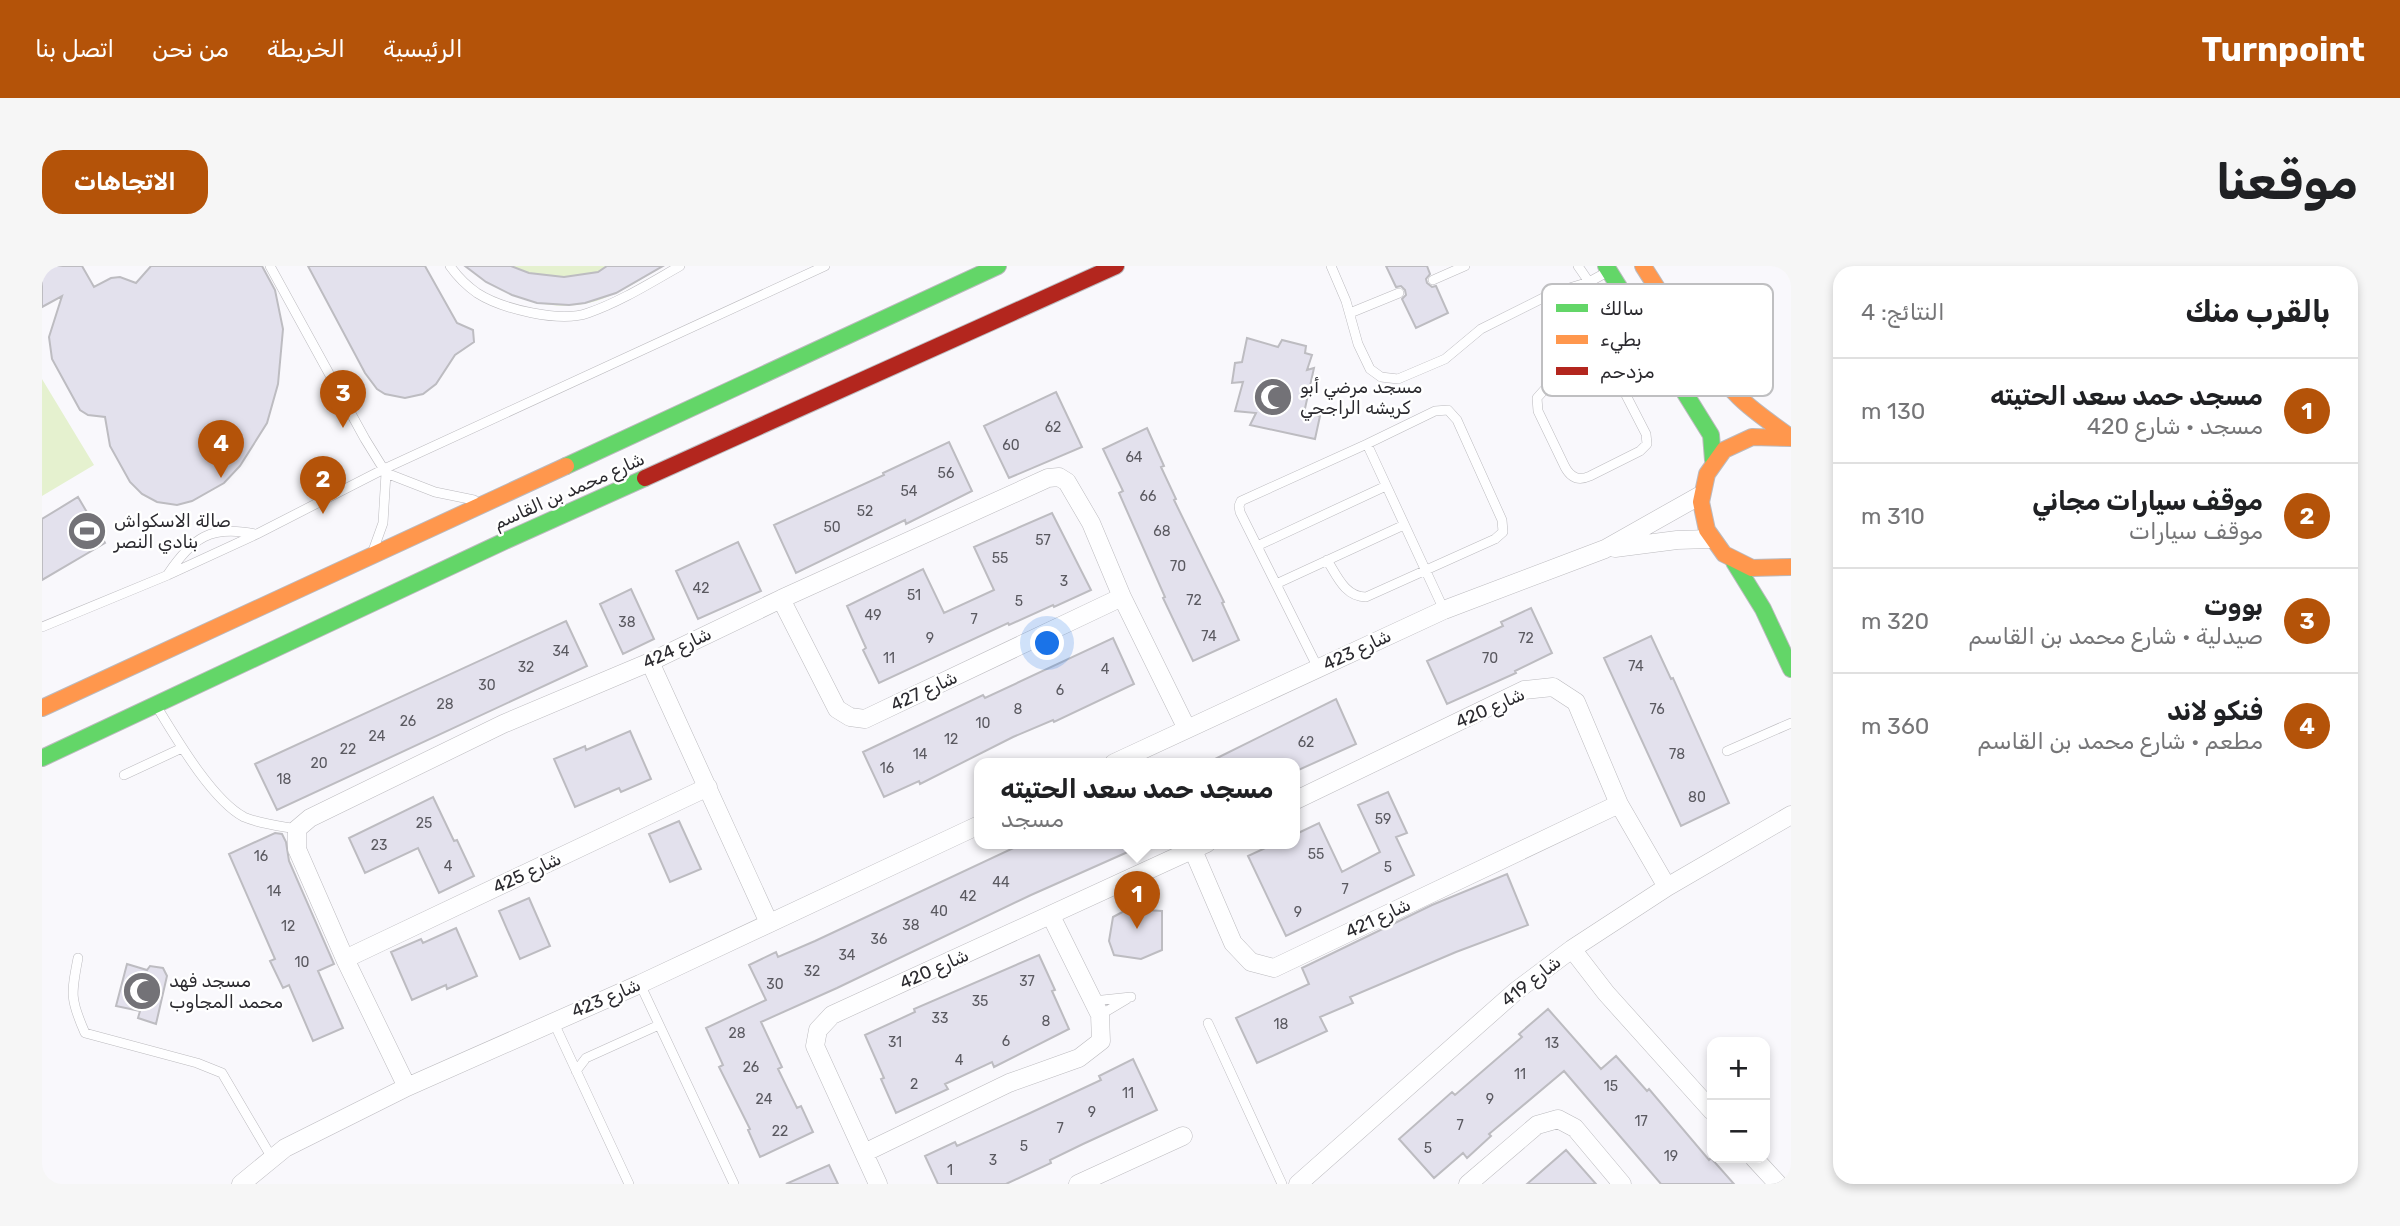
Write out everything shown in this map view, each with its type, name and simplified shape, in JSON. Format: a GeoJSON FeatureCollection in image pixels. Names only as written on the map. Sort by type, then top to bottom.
{"type":"FeatureCollection","features":[{"type":"Feature","properties":{"kind":"main road","name":"شارع محمد بن القاسم"},"geometry":{"type":"LineString","coordinates":[[42,708],[998,266]]}},
{"type":"Feature","properties":{"kind":"main road","name":"شارع محمد بن القاسم"},"geometry":{"type":"LineString","coordinates":[[42,758],[508,540],[1116,266]]}},
{"type":"Feature","properties":{"kind":"main road"},"geometry":{"type":"LineString","coordinates":[[1643,266],[1655,284]]}},
{"type":"Feature","properties":{"kind":"main road"},"geometry":{"type":"LineString","coordinates":[[1608,269],[1617,284]]}},
{"type":"Feature","properties":{"kind":"main road"},"geometry":{"type":"LineString","coordinates":[[1686,396],[1710,435],[1713,460]]}},
{"type":"Feature","properties":{"kind":"main road"},"geometry":{"type":"LineString","coordinates":[[1739,396],[1791,437]]}},
{"type":"Feature","properties":{"kind":"main road"},"geometry":{"type":"LineString","coordinates":[[1791,437],[1751,435],[1730,444],[1713,460],[1704,477],[1699,496],[1701,518],[1710,539],[1720,552],[1752,570],[1773,572],[1791,568]]}},
{"type":"Feature","properties":{"kind":"main road"},"geometry":{"type":"LineString","coordinates":[[1734,562],[1763,610],[1791,669]]}},
{"type":"Feature","properties":{"kind":"main road"},"geometry":{"type":"LineString","coordinates":[[42,697],[97,684]]}},
{"type":"Feature","properties":{"kind":"main road"},"geometry":{"type":"LineString","coordinates":[[42,772],[78,741]]}},
{"type":"Feature","properties":{"kind":"street","name":"شارع 424"},"geometry":{"type":"LineString","coordinates":[[297,830],[310,818],[503,724],[650,662],[781,599],[1048,478],[1059,477],[1067,482],[1091,523],[1122,597],[1187,729]]}},
{"type":"Feature","properties":{"kind":"street","name":"شارع 423"},"geometry":{"type":"LineString","coordinates":[[1125,758],[1444,610],[1605,549],[1699,496]]}},
{"type":"Feature","properties":{"kind":"street","name":"شارع 423"},"geometry":{"type":"LineString","coordinates":[[1605,549],[1677,540],[1710,539]]}},
{"type":"Feature","properties":{"kind":"street","name":"شارع 427"},"geometry":{"type":"LineString","coordinates":[[781,599],[837,709],[850,717],[865,719],[1122,597]]}},
{"type":"Feature","properties":{"kind":"street"},"geometry":{"type":"LineString","coordinates":[[650,662],[769,923]]}},
{"type":"Feature","properties":{"kind":"street","name":"شارع 420"},"geometry":{"type":"LineString","coordinates":[[1300,798],[1524,690],[1553,687],[1576,702],[1619,804],[1667,887]]}},
{"type":"Feature","properties":{"kind":"street","name":"شارع 425"},"geometry":{"type":"LineString","coordinates":[[345,959],[708,787]]}},
{"type":"Feature","properties":{"kind":"street","name":"شارع 421"},"geometry":{"type":"LineString","coordinates":[[1201,849],[1233,943],[1251,962],[1274,968],[1619,804]]}},
{"type":"Feature","properties":{"kind":"street","name":"شارع 419"},"geometry":{"type":"LineString","coordinates":[[1298,1184],[1516,991],[1572,949],[1667,887],[1791,815]]}},
{"type":"Feature","properties":{"kind":"street","name":"شارع 423"},"geometry":{"type":"LineString","coordinates":[[241,1184],[285,1148],[407,1087],[640,984],[974,827]]}},
{"type":"Feature","properties":{"kind":"street"},"geometry":{"type":"LineString","coordinates":[[297,830],[297,849],[345,959],[407,1087]]}},
{"type":"Feature","properties":{"kind":"street","name":"شارع 420"},"geometry":{"type":"LineString","coordinates":[[878,1184],[815,1046],[818,1030],[832,1015],[1196,849]]}},
{"type":"Feature","properties":{"kind":"street"},"geometry":{"type":"LineString","coordinates":[[864,1153],[1009,1083],[1079,1058],[1101,1041],[1096,1008],[1051,916]]}},
{"type":"Feature","properties":{"kind":"street"},"geometry":{"type":"LineString","coordinates":[[1572,949],[1606,993],[1707,1105]]}},
{"type":"Feature","properties":{"kind":"street"},"geometry":{"type":"LineString","coordinates":[[1468,1184],[1537,1125],[1558,1119],[1575,1128],[1622,1184]]}},
{"type":"Feature","properties":{"kind":"street"},"geometry":{"type":"LineString","coordinates":[[1078,1184],[1183,1136]]}},
{"type":"Feature","properties":{"kind":"street"},"geometry":{"type":"LineString","coordinates":[[1759,1163],[1778,1184]]}},
{"type":"Feature","properties":{"kind":"lane"},"geometry":{"type":"LineString","coordinates":[[270,266],[385,471],[383,523],[370,556]]}},
{"type":"Feature","properties":{"kind":"lane"},"geometry":{"type":"LineString","coordinates":[[450,266],[476,292],[494,302],[529,312],[569,317],[585,314],[619,300],[680,266]]}},
{"type":"Feature","properties":{"kind":"lane"},"geometry":{"type":"LineString","coordinates":[[42,627],[168,575],[257,534],[385,471],[825,266]]}},
{"type":"Feature","properties":{"kind":"lane"},"geometry":{"type":"LineString","coordinates":[[1433,280],[1465,266]]}},
{"type":"Feature","properties":{"kind":"lane"},"geometry":{"type":"LineString","coordinates":[[1578,266],[1589,282]]}},
{"type":"Feature","properties":{"kind":"lane"},"geometry":{"type":"LineString","coordinates":[[1337,268],[1358,344],[1370,369],[1381,377],[1398,379],[1445,359],[1480,329],[1542,298]]}},
{"type":"Feature","properties":{"kind":"lane"},"geometry":{"type":"LineString","coordinates":[[1582,284],[1608,269]]}},
{"type":"Feature","properties":{"kind":"lane"},"geometry":{"type":"LineString","coordinates":[[1350,313],[1399,293]]}},
{"type":"Feature","properties":{"kind":"lane"},"geometry":{"type":"LineString","coordinates":[[1542,392],[1536,405],[1569,474],[1583,479],[1644,448],[1648,438],[1626,396]]}},
{"type":"Feature","properties":{"kind":"lane"},"geometry":{"type":"LineString","coordinates":[[1318,668],[1240,512],[1241,501],[1442,409],[1448,410],[1457,420],[1502,520],[1503,532],[1495,539],[1366,597],[1348,591],[1327,560]]}},
{"type":"Feature","properties":{"kind":"lane"},"geometry":{"type":"LineString","coordinates":[[1367,444],[1444,610]]}},
{"type":"Feature","properties":{"kind":"lane"},"geometry":{"type":"LineString","coordinates":[[385,471],[435,492],[491,502]]}},
{"type":"Feature","properties":{"kind":"lane"},"geometry":{"type":"LineString","coordinates":[[1257,546],[1386,486]]}},
{"type":"Feature","properties":{"kind":"lane"},"geometry":{"type":"LineString","coordinates":[[1276,584],[1404,525]]}},
{"type":"Feature","properties":{"kind":"lane"},"geometry":{"type":"LineString","coordinates":[[168,575],[189,548],[207,535],[226,530],[257,534]]}},
{"type":"Feature","properties":{"kind":"lane"},"geometry":{"type":"LineString","coordinates":[[156,706],[182,748],[233,809],[246,817],[297,830]]}},
{"type":"Feature","properties":{"kind":"lane"},"geometry":{"type":"LineString","coordinates":[[1727,751],[1791,723]]}},
{"type":"Feature","properties":{"kind":"lane"},"geometry":{"type":"LineString","coordinates":[[124,775],[182,748]]}},
{"type":"Feature","properties":{"kind":"lane"},"geometry":{"type":"LineString","coordinates":[[78,958],[71,993],[85,1033],[197,1063],[222,1073],[272,1158]]}},
{"type":"Feature","properties":{"kind":"lane"},"geometry":{"type":"LineString","coordinates":[[640,984],[734,1184]]}},
{"type":"Feature","properties":{"kind":"lane"},"geometry":{"type":"LineString","coordinates":[[553,1021],[629,1184]]}},
{"type":"Feature","properties":{"kind":"lane"},"geometry":{"type":"LineString","coordinates":[[1208,1023],[1282,1184]]}},
{"type":"Feature","properties":{"kind":"lane"},"geometry":{"type":"LineString","coordinates":[[576,1071],[586,1058],[659,1025]]}},
{"type":"Feature","properties":{"kind":"green space"},"geometry":{"type":"Polygon","coordinates":[[[466,266],[663,266],[622,290],[596,301],[557,306],[519,297],[501,289],[466,266]]]}},
{"type":"Feature","properties":{"kind":"green space"},"geometry":{"type":"Polygon","coordinates":[[[42,379],[94,465],[42,496],[42,379]]]}},
{"type":"Feature","properties":{"kind":"building"},"geometry":{"type":"Polygon","coordinates":[[[42,266],[82,266],[94,287],[111,278],[120,277],[136,283],[151,266],[262,266],[275,290],[283,329],[278,384],[267,423],[240,466],[224,483],[192,501],[177,505],[157,502],[142,494],[130,482],[110,446],[105,417],[88,415],[80,410],[52,359],[49,337],[62,296],[42,307],[42,266]]]}},
{"type":"Feature","properties":{"kind":"building"},"geometry":{"type":"Polygon","coordinates":[[[308,266],[425,266],[457,323],[473,330],[474,342],[455,355],[436,384],[423,394],[405,398],[385,394],[377,389],[365,373],[308,266]]]}},
{"type":"Feature","properties":{"kind":"building"},"geometry":{"type":"Polygon","coordinates":[[[465,266],[511,266],[529,273],[564,277],[598,272],[607,266],[663,266],[616,293],[569,305],[537,303],[512,295],[486,282],[465,266]]]}},
{"type":"Feature","properties":{"kind":"building"},"geometry":{"type":"Polygon","coordinates":[[[1386,266],[1427,266],[1430,274],[1426,279],[1427,283],[1432,287],[1436,286],[1448,313],[1416,328],[1402,299],[1406,295],[1405,290],[1401,286],[1396,287],[1386,266]]]}},
{"type":"Feature","properties":{"kind":"building","name":"مسجد مرضي أبو كريشه الراجحي"},"geometry":{"type":"Polygon","coordinates":[[[1247,338],[1278,347],[1282,340],[1306,346],[1305,353],[1312,355],[1307,370],[1314,368],[1304,413],[1320,416],[1315,439],[1250,425],[1256,413],[1235,411],[1243,382],[1232,383],[1235,363],[1242,362],[1247,338]]]}},
{"type":"Feature","properties":{"kind":"building"},"geometry":{"type":"Polygon","coordinates":[[[1056,392],[1082,447],[1009,478],[984,426],[1056,392]]]}},
{"type":"Feature","properties":{"kind":"building"},"geometry":{"type":"Polygon","coordinates":[[[1147,428],[1164,466],[1161,467],[1176,499],[1174,500],[1224,602],[1222,603],[1239,640],[1193,661],[1163,598],[1165,597],[1119,493],[1123,491],[1103,449],[1147,428]]]}},
{"type":"Feature","properties":{"kind":"building"},"geometry":{"type":"Polygon","coordinates":[[[949,442],[972,491],[796,573],[774,525],[949,442]]]}},
{"type":"Feature","properties":{"kind":"building"},"geometry":{"type":"Polygon","coordinates":[[[78,497],[105,543],[42,580],[42,519],[78,497]]]}},
{"type":"Feature","properties":{"kind":"building"},"geometry":{"type":"Polygon","coordinates":[[[1052,513],[1091,590],[1009,625],[1008,623],[879,683],[863,650],[866,648],[847,606],[923,569],[944,613],[994,590],[974,547],[1052,513]]]}},
{"type":"Feature","properties":{"kind":"building"},"geometry":{"type":"Polygon","coordinates":[[[738,542],[761,591],[698,619],[676,571],[738,542]]]}},
{"type":"Feature","properties":{"kind":"building"},"geometry":{"type":"Polygon","coordinates":[[[631,589],[654,639],[623,654],[600,604],[631,589]]]}},
{"type":"Feature","properties":{"kind":"building"},"geometry":{"type":"Polygon","coordinates":[[[1531,608],[1552,653],[1515,671],[1516,673],[1447,704],[1427,661],[1503,626],[1501,622],[1531,608]]]}},
{"type":"Feature","properties":{"kind":"building"},"geometry":{"type":"Polygon","coordinates":[[[566,621],[587,666],[277,810],[255,764],[566,621]]]}},
{"type":"Feature","properties":{"kind":"building"},"geometry":{"type":"Polygon","coordinates":[[[1651,636],[1671,679],[1673,678],[1729,803],[1681,826],[1604,658],[1651,636]]]}},
{"type":"Feature","properties":{"kind":"building"},"geometry":{"type":"Polygon","coordinates":[[[1113,638],[1134,684],[1054,722],[1053,720],[1013,737],[920,784],[919,781],[884,797],[863,752],[1113,638]]]}},
{"type":"Feature","properties":{"kind":"building"},"geometry":{"type":"Polygon","coordinates":[[[1336,699],[1356,744],[1300,769],[1300,758],[1217,758],[1336,699]]]}},
{"type":"Feature","properties":{"kind":"building"},"geometry":{"type":"Polygon","coordinates":[[[630,731],[651,779],[621,792],[619,788],[575,807],[554,759],[585,746],[586,750],[630,731]]]}},
{"type":"Feature","properties":{"kind":"building"},"geometry":{"type":"Polygon","coordinates":[[[1388,792],[1407,833],[1396,837],[1414,875],[1286,936],[1248,856],[1263,849],[1300,849],[1300,832],[1319,823],[1342,872],[1380,852],[1358,805],[1388,792]]]}},
{"type":"Feature","properties":{"kind":"building"},"geometry":{"type":"Polygon","coordinates":[[[433,797],[474,876],[439,893],[418,848],[365,873],[349,838],[433,797]]]}},
{"type":"Feature","properties":{"kind":"building"},"geometry":{"type":"Polygon","coordinates":[[[679,821],[701,869],[670,882],[649,834],[679,821]]]}},
{"type":"Feature","properties":{"kind":"building"},"geometry":{"type":"Polygon","coordinates":[[[275,833],[282,834],[286,842],[289,861],[334,964],[318,971],[343,1028],[313,1041],[289,985],[283,988],[270,961],[275,959],[229,854],[275,833]]]}},
{"type":"Feature","properties":{"kind":"building"},"geometry":{"type":"Polygon","coordinates":[[[1011,849],[1134,849],[761,1022],[782,1067],[778,1069],[797,1108],[801,1106],[813,1132],[760,1157],[748,1130],[750,1129],[719,1067],[723,1065],[706,1028],[766,1000],[749,965],[776,952],[778,957],[1011,849]]]}},
{"type":"Feature","properties":{"kind":"building"},"geometry":{"type":"Polygon","coordinates":[[[1507,874],[1528,925],[1350,997],[1353,1003],[1320,1017],[1327,1031],[1257,1063],[1236,1018],[1309,984],[1302,968],[1432,905],[1507,874]]]}},
{"type":"Feature","properties":{"kind":"building"},"geometry":{"type":"Polygon","coordinates":[[[529,898],[550,946],[520,959],[499,911],[529,898]]]}},
{"type":"Feature","properties":{"kind":"building"},"geometry":{"type":"Polygon","coordinates":[[[1128,909],[1162,911],[1162,950],[1141,959],[1114,955],[1109,941],[1113,917],[1128,909]]]}},
{"type":"Feature","properties":{"kind":"building"},"geometry":{"type":"Polygon","coordinates":[[[456,928],[477,976],[447,989],[446,985],[412,1000],[391,952],[421,939],[423,943],[456,928]]]}},
{"type":"Feature","properties":{"kind":"building"},"geometry":{"type":"Polygon","coordinates":[[[1039,955],[1069,1029],[994,1067],[992,1062],[945,1084],[948,1089],[896,1113],[865,1035],[915,1012],[914,1009],[1039,955]]]}},
{"type":"Feature","properties":{"kind":"building","name":"مسجد فهد محمد المجاوب"},"geometry":{"type":"Polygon","coordinates":[[[127,964],[147,970],[150,966],[163,968],[167,976],[156,1024],[138,1018],[140,1011],[116,1006],[127,964]]]}},
{"type":"Feature","properties":{"kind":"building"},"geometry":{"type":"Polygon","coordinates":[[[1548,1009],[1601,1069],[1616,1056],[1647,1091],[1649,1089],[1707,1158],[1707,1163],[1715,1163],[1734,1184],[1661,1184],[1564,1071],[1489,1134],[1491,1136],[1467,1158],[1463,1153],[1434,1178],[1399,1139],[1452,1092],[1455,1095],[1522,1037],[1519,1034],[1548,1009]]]}},
{"type":"Feature","properties":{"kind":"building"},"geometry":{"type":"Polygon","coordinates":[[[1133,1059],[1157,1110],[1050,1160],[1051,1163],[1006,1184],[938,1184],[925,1156],[955,1142],[957,1146],[1101,1080],[1099,1076],[1133,1059]]]}},
{"type":"Feature","properties":{"kind":"building"},"geometry":{"type":"Polygon","coordinates":[[[1566,1150],[1596,1184],[1527,1184],[1566,1150]]]}},
{"type":"Feature","properties":{"kind":"building"},"geometry":{"type":"Polygon","coordinates":[[[829,1165],[838,1184],[786,1184],[829,1165]]]}},
{"type":"Feature","properties":{"kind":"traffic: fast"},"geometry":{"type":"LineString","coordinates":[[566,466],[998,266]]}},
{"type":"Feature","properties":{"kind":"traffic: fast"},"geometry":{"type":"LineString","coordinates":[[1606,266],[1617,284]]}},
{"type":"Feature","properties":{"kind":"traffic: fast"},"geometry":{"type":"LineString","coordinates":[[1687,396],[1711,435],[1713,460]]}},
{"type":"Feature","properties":{"kind":"traffic: fast"},"geometry":{"type":"LineString","coordinates":[[42,758],[645,478]]}},
{"type":"Feature","properties":{"kind":"traffic: fast"},"geometry":{"type":"LineString","coordinates":[[1734,562],[1763,609],[1791,669]]}},
{"type":"Feature","properties":{"kind":"traffic: slow"},"geometry":{"type":"LineString","coordinates":[[1643,266],[1655,284]]}},
{"type":"Feature","properties":{"kind":"traffic: slow"},"geometry":{"type":"LineString","coordinates":[[1738,396],[1790,437]]}},
{"type":"Feature","properties":{"kind":"traffic: slow"},"geometry":{"type":"LineString","coordinates":[[1791,438],[1752,437],[1724,450],[1707,474],[1701,502],[1707,530],[1724,554],[1752,568],[1791,567]]}},
{"type":"Feature","properties":{"kind":"traffic: slow"},"geometry":{"type":"LineString","coordinates":[[42,708],[566,466]]}},
{"type":"Feature","properties":{"kind":"traffic: jam"},"geometry":{"type":"LineString","coordinates":[[645,478],[1116,266]]}},
{"type":"Feature","properties":{"kind":"place","name":"مسجد مرضي أبو كريشه الراجحي"},"geometry":{"type":"Point","coordinates":[1273,397]}},
{"type":"Feature","properties":{"kind":"place","name":"بووت"},"geometry":{"type":"Point","coordinates":[343,428]}},
{"type":"Feature","properties":{"kind":"place","name":"فنكو لاند"},"geometry":{"type":"Point","coordinates":[221,478]}},
{"type":"Feature","properties":{"kind":"place","name":"موقف سيارات مجاني"},"geometry":{"type":"Point","coordinates":[323,514]}},
{"type":"Feature","properties":{"kind":"place","name":"صالة الاسكواش بنادي النصر"},"geometry":{"type":"Point","coordinates":[87,531]}},
{"type":"Feature","properties":{"kind":"place","name":"مسجد حمد سعد الحتيته"},"geometry":{"type":"Point","coordinates":[1137,929]}},
{"type":"Feature","properties":{"kind":"place","name":"مسجد فهد محمد المجاوب"},"geometry":{"type":"Point","coordinates":[142,991]}}]}
